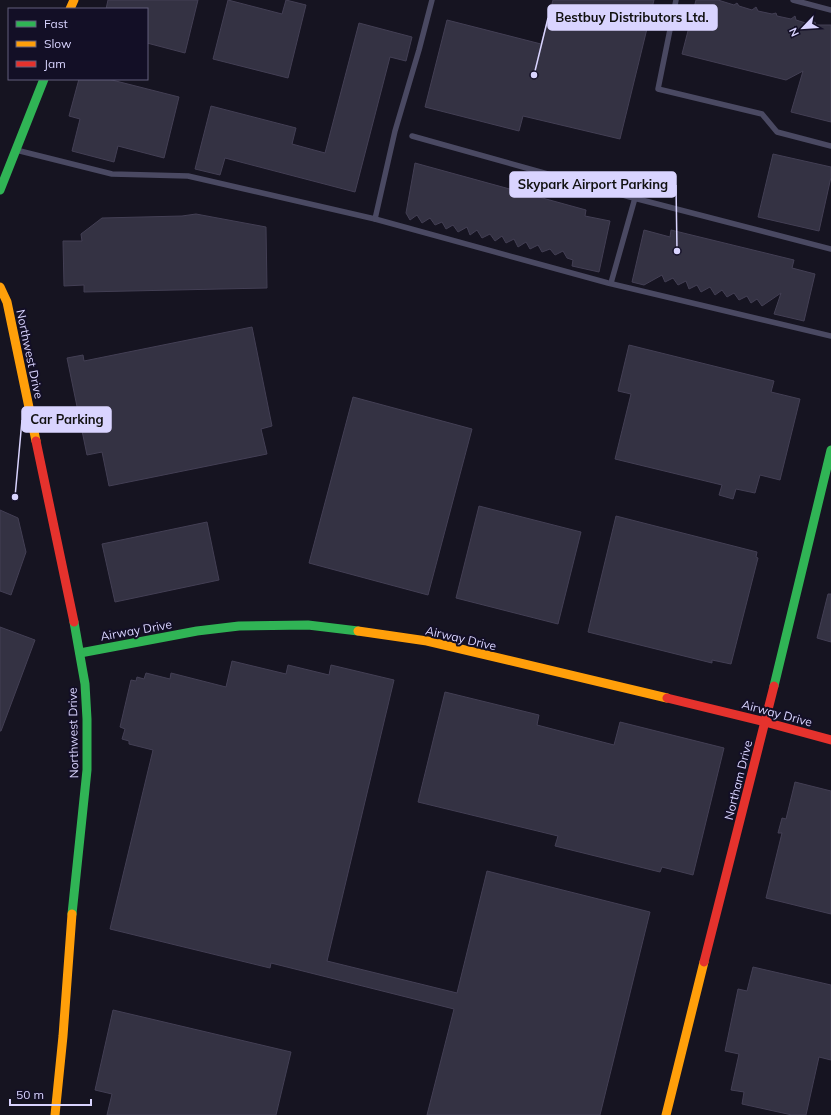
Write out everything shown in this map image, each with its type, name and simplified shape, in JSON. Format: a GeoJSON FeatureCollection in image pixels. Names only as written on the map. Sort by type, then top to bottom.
{"type":"FeatureCollection","features":[{"type":"Feature","properties":{"kind":"street"},"geometry":{"type":"LineString","coordinates":[[0,190],[44,80]]}},
{"type":"Feature","properties":{"kind":"street","name":"Northwest Drive"},"geometry":{"type":"LineString","coordinates":[[0,287],[9,312],[80,653],[85,684],[87,770],[71,929],[55,1115]]}},
{"type":"Feature","properties":{"kind":"street","name":"Northam Drive"},"geometry":{"type":"LineString","coordinates":[[666,1115],[765,722],[831,450]]}},
{"type":"Feature","properties":{"kind":"street","name":"Airway Drive"},"geometry":{"type":"LineString","coordinates":[[80,653],[197,631],[239,626],[308,625],[427,641],[765,722],[831,740]]}},
{"type":"Feature","properties":{"kind":"lane"},"geometry":{"type":"LineString","coordinates":[[375,219],[394,131],[419,50],[432,0]]}},
{"type":"Feature","properties":{"kind":"lane"},"geometry":{"type":"LineString","coordinates":[[676,0],[658,89],[762,114],[777,132],[831,146]]}},
{"type":"Feature","properties":{"kind":"lane"},"geometry":{"type":"LineString","coordinates":[[793,0],[831,10]]}},
{"type":"Feature","properties":{"kind":"lane"},"geometry":{"type":"LineString","coordinates":[[412,136],[635,198],[831,249]]}},
{"type":"Feature","properties":{"kind":"lane"},"geometry":{"type":"LineString","coordinates":[[16,150],[112,174],[188,176],[375,219],[611,283],[831,336]]}},
{"type":"Feature","properties":{"kind":"lane"},"geometry":{"type":"LineString","coordinates":[[611,283],[635,198]]}},
{"type":"Feature","properties":{"kind":"building"},"geometry":{"type":"Polygon","coordinates":[[[108,0],[198,0],[185,53],[148,43],[148,8],[106,8],[108,0]]]}},
{"type":"Feature","properties":{"kind":"building"},"geometry":{"type":"Polygon","coordinates":[[[228,0],[282,14],[286,0],[306,5],[288,78],[213,59],[228,0]]]}},
{"type":"Feature","properties":{"kind":"building"},"geometry":{"type":"Polygon","coordinates":[[[553,0],[654,0],[620,139],[523,116],[519,131],[425,107],[447,20],[541,44],[553,0]]]}},
{"type":"Feature","properties":{"kind":"building"},"geometry":{"type":"Polygon","coordinates":[[[696,0],[718,0],[734,5],[737,3],[739,6],[752,10],[756,7],[758,11],[772,14],[776,13],[777,16],[791,19],[795,16],[796,20],[809,24],[815,22],[816,25],[831,25],[831,122],[791,112],[803,71],[786,80],[682,54],[696,0]]]}},
{"type":"Feature","properties":{"kind":"building"},"geometry":{"type":"Polygon","coordinates":[[[359,23],[412,37],[406,61],[390,57],[355,192],[225,158],[220,175],[195,169],[211,106],[296,128],[292,144],[325,153],[359,23]]]}},
{"type":"Feature","properties":{"kind":"building"},"geometry":{"type":"Polygon","coordinates":[[[79,80],[112,80],[179,97],[164,158],[118,146],[114,162],[72,151],[80,119],[69,116],[79,80]]]}},
{"type":"Feature","properties":{"kind":"building"},"geometry":{"type":"Polygon","coordinates":[[[773,154],[831,167],[831,177],[819,231],[758,217],[773,154]]]}},
{"type":"Feature","properties":{"kind":"building"},"geometry":{"type":"Polygon","coordinates":[[[415,163],[586,210],[585,216],[610,221],[599,272],[572,266],[573,260],[567,258],[563,251],[555,255],[550,249],[542,252],[538,245],[530,249],[526,242],[518,247],[514,239],[506,243],[502,236],[495,241],[490,234],[482,238],[477,230],[470,235],[467,227],[458,232],[453,225],[446,229],[442,222],[435,225],[430,218],[422,223],[417,215],[410,220],[406,213],[415,163]]]}},
{"type":"Feature","properties":{"kind":"building"},"geometry":{"type":"Polygon","coordinates":[[[196,214],[266,227],[267,288],[84,292],[84,285],[64,286],[63,241],[82,241],[81,234],[102,218],[182,216],[196,214]]]}},
{"type":"Feature","properties":{"kind":"building"},"geometry":{"type":"Polygon","coordinates":[[[644,230],[670,237],[671,230],[794,260],[792,268],[815,274],[804,321],[774,314],[781,293],[762,306],[757,299],[751,303],[747,296],[739,300],[734,293],[727,297],[722,290],[715,295],[710,287],[701,292],[697,285],[689,289],[686,281],[678,285],[673,278],[665,282],[662,275],[644,285],[632,282],[644,230]]]}},
{"type":"Feature","properties":{"kind":"building"},"geometry":{"type":"Polygon","coordinates":[[[252,327],[272,426],[261,429],[267,454],[109,486],[102,452],[87,455],[67,358],[83,355],[84,361],[252,327]]]}},
{"type":"Feature","properties":{"kind":"building"},"geometry":{"type":"Polygon","coordinates":[[[629,345],[774,381],[771,392],[800,399],[780,480],[760,475],[755,493],[736,489],[733,499],[719,495],[722,485],[615,459],[631,394],[618,391],[629,345]]]}},
{"type":"Feature","properties":{"kind":"building"},"geometry":{"type":"Polygon","coordinates":[[[353,397],[472,429],[428,595],[309,563],[353,397]]]}},
{"type":"Feature","properties":{"kind":"building"},"geometry":{"type":"Polygon","coordinates":[[[479,506],[581,532],[558,624],[456,598],[479,506]]]}},
{"type":"Feature","properties":{"kind":"building"},"geometry":{"type":"Polygon","coordinates":[[[0,510],[18,518],[26,552],[11,595],[0,591],[0,510]]]}},
{"type":"Feature","properties":{"kind":"building"},"geometry":{"type":"Polygon","coordinates":[[[616,516],[757,552],[756,557],[758,558],[731,664],[712,660],[712,663],[588,632],[616,516]]]}},
{"type":"Feature","properties":{"kind":"building"},"geometry":{"type":"Polygon","coordinates":[[[207,522],[219,580],[115,602],[102,544],[207,522]]]}},
{"type":"Feature","properties":{"kind":"building"},"geometry":{"type":"Polygon","coordinates":[[[828,594],[831,594],[831,642],[817,638],[828,594]]]}},
{"type":"Feature","properties":{"kind":"building"},"geometry":{"type":"Polygon","coordinates":[[[0,627],[35,640],[1,731],[0,731],[0,627]]]}},
{"type":"Feature","properties":{"kind":"building"},"geometry":{"type":"Polygon","coordinates":[[[232,661],[286,674],[288,665],[329,675],[331,665],[394,680],[327,961],[457,993],[487,871],[650,912],[600,1115],[427,1115],[454,1009],[271,963],[270,968],[110,929],[153,750],[129,744],[129,741],[122,739],[125,729],[120,727],[131,680],[136,681],[137,677],[144,679],[146,673],[170,679],[171,673],[226,687],[232,661]]]}},
{"type":"Feature","properties":{"kind":"building"},"geometry":{"type":"Polygon","coordinates":[[[445,692],[539,715],[537,725],[614,745],[620,722],[724,748],[693,875],[662,867],[660,872],[555,846],[558,836],[418,802],[445,692]]]}},
{"type":"Feature","properties":{"kind":"building"},"geometry":{"type":"Polygon","coordinates":[[[795,782],[831,791],[831,914],[766,898],[782,833],[778,833],[782,818],[786,819],[795,782]]]}},
{"type":"Feature","properties":{"kind":"building"},"geometry":{"type":"Polygon","coordinates":[[[753,967],[831,985],[831,1060],[819,1057],[806,1115],[792,1115],[742,1104],[744,1092],[731,1090],[739,1054],[725,1051],[738,989],[747,991],[753,967]]]}},
{"type":"Feature","properties":{"kind":"building"},"geometry":{"type":"Polygon","coordinates":[[[113,1010],[291,1052],[276,1115],[107,1115],[112,1094],[95,1090],[113,1010]]]}},
{"type":"Feature","properties":{"kind":"traffic: fast"},"geometry":{"type":"LineString","coordinates":[[0,190],[44,80]]}},
{"type":"Feature","properties":{"kind":"traffic: fast"},"geometry":{"type":"LineString","coordinates":[[774,686],[831,450]]}},
{"type":"Feature","properties":{"kind":"traffic: fast"},"geometry":{"type":"LineString","coordinates":[[72,914],[87,770],[85,684],[74,622]]}},
{"type":"Feature","properties":{"kind":"traffic: fast"},"geometry":{"type":"LineString","coordinates":[[80,653],[197,631],[239,626],[308,625],[358,631]]}},
{"type":"Feature","properties":{"kind":"traffic: slow"},"geometry":{"type":"LineString","coordinates":[[70,8],[74,0]]}},
{"type":"Feature","properties":{"kind":"traffic: slow"},"geometry":{"type":"LineString","coordinates":[[0,287],[7,302],[36,441]]}},
{"type":"Feature","properties":{"kind":"traffic: slow"},"geometry":{"type":"LineString","coordinates":[[358,631],[427,641],[667,698]]}},
{"type":"Feature","properties":{"kind":"traffic: slow"},"geometry":{"type":"LineString","coordinates":[[55,1115],[63,1036],[72,914]]}},
{"type":"Feature","properties":{"kind":"traffic: slow"},"geometry":{"type":"LineString","coordinates":[[666,1115],[704,962]]}},
{"type":"Feature","properties":{"kind":"traffic: jam"},"geometry":{"type":"LineString","coordinates":[[36,441],[74,622]]}},
{"type":"Feature","properties":{"kind":"traffic: jam"},"geometry":{"type":"LineString","coordinates":[[704,962],[774,686]]}},
{"type":"Feature","properties":{"kind":"traffic: jam"},"geometry":{"type":"LineString","coordinates":[[667,698],[831,740]]}},
{"type":"Feature","properties":{"kind":"place","name":"Bestbuy Distributors Ltd."},"geometry":{"type":"Point","coordinates":[534,75]}},
{"type":"Feature","properties":{"kind":"place","name":"Skypark Airport Parking"},"geometry":{"type":"Point","coordinates":[677,251]}},
{"type":"Feature","properties":{"kind":"place","name":"Car Parking"},"geometry":{"type":"Point","coordinates":[15,497]}}]}
